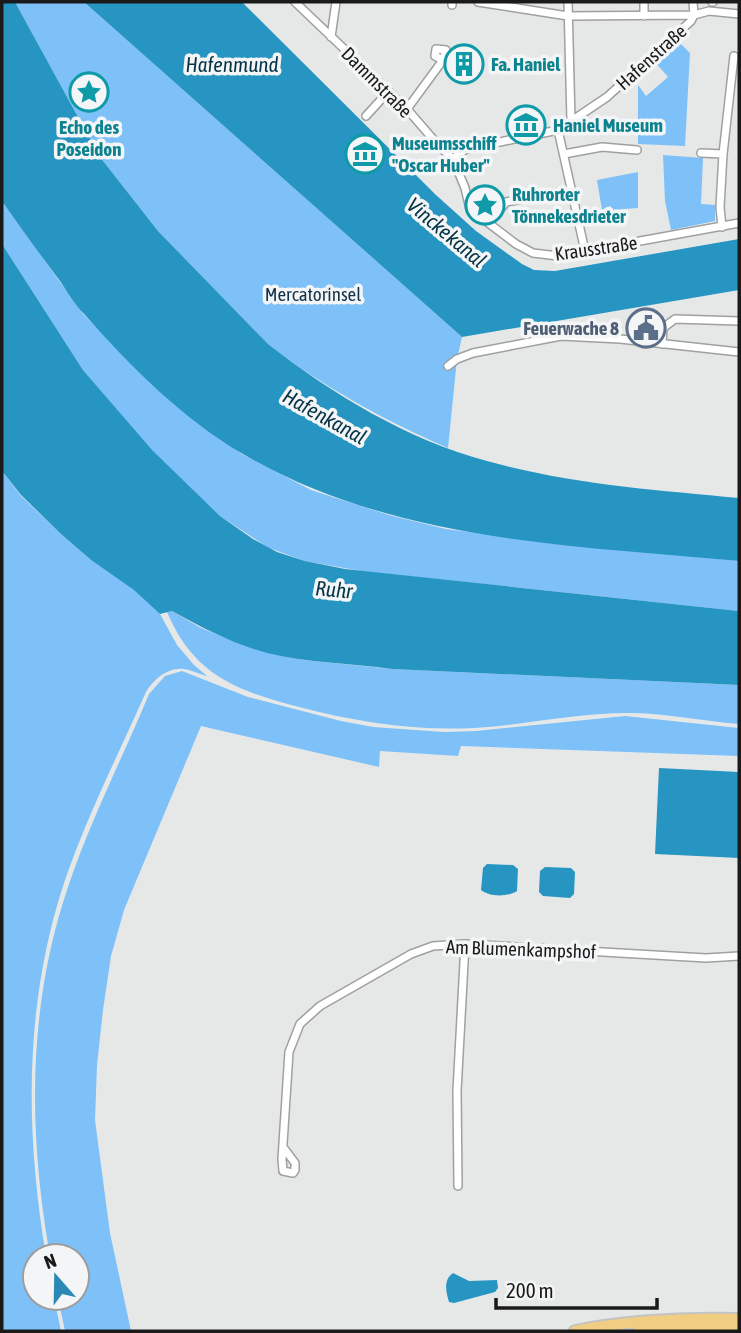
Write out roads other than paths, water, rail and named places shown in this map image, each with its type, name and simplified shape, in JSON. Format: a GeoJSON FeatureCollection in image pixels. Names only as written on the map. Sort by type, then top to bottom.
{"type":"FeatureCollection","features":[{"type":"Feature","properties":{"kind":"highway"},"geometry":{"type":"LineString","coordinates":[[575,1331],[679,1318],[739,1319]]}},
{"type":"Feature","properties":{"kind":"highway"},"geometry":{"type":"LineString","coordinates":[[638,1331],[739,1327]]}},
{"type":"Feature","properties":{"kind":"street","name":"Dammstraße"},"geometry":{"type":"LineString","coordinates":[[295,2],[407,109],[455,162]]}},
{"type":"Feature","properties":{"kind":"street"},"geometry":{"type":"LineString","coordinates":[[331,37],[336,2]]}},
{"type":"Feature","properties":{"kind":"street"},"geometry":{"type":"LineString","coordinates":[[478,2],[521,5],[568,16],[695,15],[709,11],[739,14]]}},
{"type":"Feature","properties":{"kind":"street"},"geometry":{"type":"LineString","coordinates":[[568,2],[571,121]]}},
{"type":"Feature","properties":{"kind":"street"},"geometry":{"type":"LineString","coordinates":[[644,2],[644,16]]}},
{"type":"Feature","properties":{"kind":"street"},"geometry":{"type":"LineString","coordinates":[[693,2],[695,15]]}},
{"type":"Feature","properties":{"kind":"street","name":"Hafenstraße"},"geometry":{"type":"LineString","coordinates":[[455,162],[466,149],[558,130],[607,97],[695,15]]}},
{"type":"Feature","properties":{"kind":"street"},"geometry":{"type":"LineString","coordinates":[[722,227],[720,207],[723,154],[734,57]]}},
{"type":"Feature","properties":{"kind":"street"},"geometry":{"type":"LineString","coordinates":[[407,109],[443,60]]}},
{"type":"Feature","properties":{"kind":"street"},"geometry":{"type":"LineString","coordinates":[[366,116],[388,92]]}},
{"type":"Feature","properties":{"kind":"street"},"geometry":{"type":"LineString","coordinates":[[558,130],[585,251]]}},
{"type":"Feature","properties":{"kind":"street"},"geometry":{"type":"LineString","coordinates":[[564,154],[591,148],[637,150]]}},
{"type":"Feature","properties":{"kind":"street"},"geometry":{"type":"LineString","coordinates":[[701,153],[723,154]]}},
{"type":"Feature","properties":{"kind":"street","name":"Krausstraße"},"geometry":{"type":"LineString","coordinates":[[455,162],[470,209],[516,244],[533,253],[558,256],[739,223]]}},
{"type":"Feature","properties":{"kind":"street"},"geometry":{"type":"LineString","coordinates":[[489,223],[506,202],[572,190]]}},
{"type":"Feature","properties":{"kind":"street"},"geometry":{"type":"LineString","coordinates":[[662,344],[663,328],[675,319],[739,321]]}},
{"type":"Feature","properties":{"kind":"street"},"geometry":{"type":"LineString","coordinates":[[448,366],[473,353],[561,336],[588,336],[739,352]]}},
{"type":"Feature","properties":{"kind":"street"},"geometry":{"type":"LineString","coordinates":[[458,1186],[457,1091],[465,943]]}},
{"type":"Feature","properties":{"kind":"street","name":"Am Blumenkampshof"},"geometry":{"type":"LineString","coordinates":[[283,1147],[295,1163],[295,1170],[288,1174],[283,1171],[281,1165],[289,1052],[296,1030],[304,1019],[320,1006],[411,954],[433,946],[465,943],[706,958],[739,957]]}},
{"type":"Feature","properties":{"kind":"water","name":"Hafenkanal"},"geometry":{"type":"Polygon","coordinates":[[[2,2],[15,2],[100,157],[158,231],[268,344],[293,363],[400,428],[428,441],[487,461],[581,481],[739,498],[739,561],[548,543],[422,522],[360,506],[300,483],[243,454],[200,425],[139,372],[81,311],[2,204],[2,2]]]}},
{"type":"Feature","properties":{"kind":"water","name":"Hafenmund"},"geometry":{"type":"Polygon","coordinates":[[[84,2],[242,2],[436,195],[476,231],[534,270],[555,271],[739,239],[739,290],[462,337],[84,2]]]}},
{"type":"Feature","properties":{"kind":"water","name":"Ruhr"},"geometry":{"type":"Polygon","coordinates":[[[2,244],[83,370],[152,450],[220,516],[253,539],[277,552],[345,569],[739,611],[739,685],[392,669],[314,661],[267,653],[242,645],[172,611],[160,614],[134,590],[91,560],[61,534],[21,495],[2,471],[2,244]]]}},
{"type":"Feature","properties":{"kind":"water"},"geometry":{"type":"Polygon","coordinates":[[[659,768],[739,772],[739,858],[655,854],[659,768]]]}},
{"type":"Feature","properties":{"kind":"water"},"geometry":{"type":"Polygon","coordinates":[[[487,864],[513,865],[518,869],[517,891],[499,895],[481,890],[483,868],[487,864]]]}},
{"type":"Feature","properties":{"kind":"water"},"geometry":{"type":"Polygon","coordinates":[[[545,867],[571,868],[575,872],[574,894],[570,898],[543,896],[539,892],[540,871],[545,867]]]}},
{"type":"Feature","properties":{"kind":"water"},"geometry":{"type":"Polygon","coordinates":[[[453,1273],[469,1281],[497,1280],[498,1288],[495,1292],[449,1302],[446,1290],[453,1273]]]}},
{"type":"Feature","properties":{"kind":"place","name":"Fa. Haniel"},"geometry":{"type":"Point","coordinates":[464,64]}},
{"type":"Feature","properties":{"kind":"place","name":"Echo des Poseidon"},"geometry":{"type":"Point","coordinates":[89,92]}},
{"type":"Feature","properties":{"kind":"place","name":"Haniel Museum"},"geometry":{"type":"Point","coordinates":[526,125]}},
{"type":"Feature","properties":{"kind":"place","name":"Museumsschiff \"Oscar Huber\""},"geometry":{"type":"Point","coordinates":[365,154]}},
{"type":"Feature","properties":{"kind":"place","name":"Ruhrorter Tönnekesdrieter"},"geometry":{"type":"Point","coordinates":[485,205]}},
{"type":"Feature","properties":{"kind":"place","name":"Feuerwache 8"},"geometry":{"type":"Point","coordinates":[646,328]}},
{"type":"Feature","properties":{"kind":"water label","name":"Vinckekanal"},"geometry":{"type":"Point","coordinates":[447,232]}},
{"type":"Feature","properties":{"kind":"park label","name":"Mercatorinsel"},"geometry":{"type":"Point","coordinates":[313,294]}}]}
